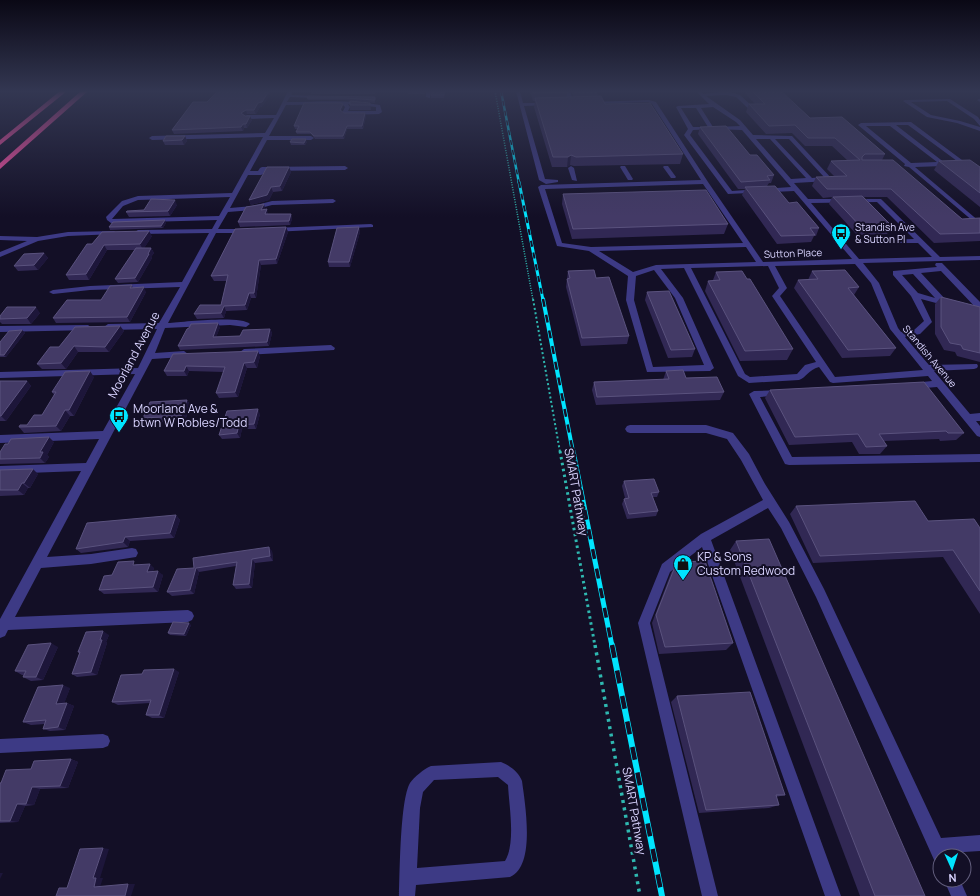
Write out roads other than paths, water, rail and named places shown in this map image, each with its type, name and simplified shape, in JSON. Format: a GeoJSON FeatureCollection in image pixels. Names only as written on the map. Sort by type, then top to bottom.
{"type":"FeatureCollection","features":[{"type":"Feature","properties":{"kind":"highway"},"geometry":{"type":"LineString","coordinates":[[2,142],[11,133]]}},
{"type":"Feature","properties":{"kind":"highway"},"geometry":{"type":"LineString","coordinates":[[2,142],[13,133]]}},
{"type":"Feature","properties":{"kind":"highway"},"geometry":{"type":"LineString","coordinates":[[0,167],[39,133]]}},
{"type":"Feature","properties":{"kind":"street","name":"Moorland Avenue"},"geometry":{"type":"LineString","coordinates":[[2,628],[148,356],[162,326],[268,133]]}},
{"type":"Feature","properties":{"kind":"street"},"geometry":{"type":"LineString","coordinates":[[529,133],[542,180],[546,182],[630,179],[705,182]]}},
{"type":"Feature","properties":{"kind":"street"},"geometry":{"type":"LineString","coordinates":[[673,133],[748,245],[765,263],[783,288],[776,296],[833,380],[974,366]]}},
{"type":"Feature","properties":{"kind":"street"},"geometry":{"type":"LineString","coordinates":[[689,133],[687,135],[730,193],[797,189]]}},
{"type":"Feature","properties":{"kind":"street","name":"Standish Avenue"},"geometry":{"type":"LineString","coordinates":[[748,133],[875,283],[894,329],[980,433]]}},
{"type":"Feature","properties":{"kind":"street"},"geometry":{"type":"LineString","coordinates":[[871,133],[980,225]]}},
{"type":"Feature","properties":{"kind":"street"},"geometry":{"type":"LineString","coordinates":[[902,133],[943,164]]}},
{"type":"Feature","properties":{"kind":"street"},"geometry":{"type":"LineString","coordinates":[[922,133],[969,167]]}},
{"type":"Feature","properties":{"kind":"street"},"geometry":{"type":"LineString","coordinates":[[752,137],[790,137],[829,179],[790,181]]}},
{"type":"Feature","properties":{"kind":"street"},"geometry":{"type":"LineString","coordinates":[[772,137],[811,180]]}},
{"type":"Feature","properties":{"kind":"street"},"geometry":{"type":"LineString","coordinates":[[152,138],[311,138]]}},
{"type":"Feature","properties":{"kind":"street"},"geometry":{"type":"LineString","coordinates":[[896,165],[963,163]]}},
{"type":"Feature","properties":{"kind":"street"},"geometry":{"type":"LineString","coordinates":[[623,167],[630,179]]}},
{"type":"Feature","properties":{"kind":"street"},"geometry":{"type":"LineString","coordinates":[[666,167],[675,180]]}},
{"type":"Feature","properties":{"kind":"street"},"geometry":{"type":"LineString","coordinates":[[246,173],[261,173],[262,169],[345,168]]}},
{"type":"Feature","properties":{"kind":"street"},"geometry":{"type":"LineString","coordinates":[[570,168],[575,180]]}},
{"type":"Feature","properties":{"kind":"street"},"geometry":{"type":"LineString","coordinates":[[675,180],[541,187],[559,245],[591,249],[748,245]]}},
{"type":"Feature","properties":{"kind":"street"},"geometry":{"type":"LineString","coordinates":[[222,218],[111,221],[109,216],[123,202],[132,199],[144,197],[234,195]]}},
{"type":"Feature","properties":{"kind":"street"},"geometry":{"type":"LineString","coordinates":[[807,202],[879,200],[920,241],[977,308]]}},
{"type":"Feature","properties":{"kind":"street"},"geometry":{"type":"LineString","coordinates":[[226,210],[253,208],[272,203],[333,201]]}},
{"type":"Feature","properties":{"kind":"street"},"geometry":{"type":"LineString","coordinates":[[131,232],[263,231],[371,226]]}},
{"type":"Feature","properties":{"kind":"street"},"geometry":{"type":"LineString","coordinates":[[0,238],[37,239],[68,234],[124,233]]}},
{"type":"Feature","properties":{"kind":"street"},"geometry":{"type":"LineString","coordinates":[[0,254],[37,239]]}},
{"type":"Feature","properties":{"kind":"street"},"geometry":{"type":"LineString","coordinates":[[878,242],[920,241]]}},
{"type":"Feature","properties":{"kind":"street"},"geometry":{"type":"LineString","coordinates":[[591,249],[632,275],[630,300],[650,370],[710,368],[679,298],[656,267]]}},
{"type":"Feature","properties":{"kind":"street","name":"Sutton Place"},"geometry":{"type":"LineString","coordinates":[[632,275],[656,267],[980,258]]}},
{"type":"Feature","properties":{"kind":"street"},"geometry":{"type":"LineString","coordinates":[[686,266],[742,376],[749,380],[799,377],[808,367],[822,363]]}},
{"type":"Feature","properties":{"kind":"street"},"geometry":{"type":"LineString","coordinates":[[899,334],[917,332],[928,322],[915,295],[896,273],[944,269]]}},
{"type":"Feature","properties":{"kind":"street"},"geometry":{"type":"LineString","coordinates":[[915,271],[944,303]]}},
{"type":"Feature","properties":{"kind":"street"},"geometry":{"type":"LineString","coordinates":[[53,292],[104,287],[186,284]]}},
{"type":"Feature","properties":{"kind":"street"},"geometry":{"type":"LineString","coordinates":[[915,295],[957,306]]}},
{"type":"Feature","properties":{"kind":"street"},"geometry":{"type":"LineString","coordinates":[[0,329],[162,326],[230,322],[246,324]]}},
{"type":"Feature","properties":{"kind":"street"},"geometry":{"type":"LineString","coordinates":[[236,352],[331,348]]}},
{"type":"Feature","properties":{"kind":"street"},"geometry":{"type":"LineString","coordinates":[[148,356],[196,354]]}},
{"type":"Feature","properties":{"kind":"street"},"geometry":{"type":"LineString","coordinates":[[0,375],[140,371]]}},
{"type":"Feature","properties":{"kind":"street"},"geometry":{"type":"LineString","coordinates":[[901,386],[940,384]]}},
{"type":"Feature","properties":{"kind":"street"},"geometry":{"type":"LineString","coordinates":[[793,392],[754,394],[789,461],[980,458]]}},
{"type":"Feature","properties":{"kind":"street"},"geometry":{"type":"LineString","coordinates":[[968,418],[980,417]]}},
{"type":"Feature","properties":{"kind":"street"},"geometry":{"type":"LineString","coordinates":[[630,429],[706,429],[730,436],[745,457],[785,525],[820,593],[937,848]]}},
{"type":"Feature","properties":{"kind":"street"},"geometry":{"type":"LineString","coordinates":[[0,439],[105,435]]}},
{"type":"Feature","properties":{"kind":"street"},"geometry":{"type":"LineString","coordinates":[[0,470],[88,467]]}},
{"type":"Feature","properties":{"kind":"street"},"geometry":{"type":"LineString","coordinates":[[710,896],[644,623],[666,568],[705,538],[770,501]]}},
{"type":"Feature","properties":{"kind":"street"},"geometry":{"type":"LineString","coordinates":[[705,538],[834,896]]}},
{"type":"Feature","properties":{"kind":"street"},"geometry":{"type":"LineString","coordinates":[[37,563],[91,559],[132,553]]}},
{"type":"Feature","properties":{"kind":"street"},"geometry":{"type":"LineString","coordinates":[[2,628],[188,616]]}},
{"type":"Feature","properties":{"kind":"street"},"geometry":{"type":"LineString","coordinates":[[0,746],[103,741]]}},
{"type":"Feature","properties":{"kind":"street"},"geometry":{"type":"LineString","coordinates":[[407,896],[408,877],[412,808],[416,788],[431,773],[501,769],[515,781],[519,830],[517,858],[510,869],[408,877]]}},
{"type":"Feature","properties":{"kind":"street"},"geometry":{"type":"LineString","coordinates":[[954,848],[980,843]]}},
{"type":"Feature","properties":{"kind":"railway"},"geometry":{"type":"LineString","coordinates":[[509,133],[519,183]]}},
{"type":"Feature","properties":{"kind":"railway"},"geometry":{"type":"LineString","coordinates":[[519,182],[543,300]]}},
{"type":"Feature","properties":{"kind":"railway"},"geometry":{"type":"LineString","coordinates":[[543,299],[573,452]]}},
{"type":"Feature","properties":{"kind":"railway"},"geometry":{"type":"LineString","coordinates":[[573,451],[612,646]]}},
{"type":"Feature","properties":{"kind":"railway"},"geometry":{"type":"LineString","coordinates":[[612,645],[662,896]]}},
{"type":"Feature","properties":{"kind":"place","name":"Standish Ave & Sutton Pl"},"geometry":{"type":"Point","coordinates":[841,250]}},
{"type":"Feature","properties":{"kind":"place","name":"Moorland Ave & btwn W Robles/Todd"},"geometry":{"type":"Point","coordinates":[119,433]}},
{"type":"Feature","properties":{"kind":"place","name":"KP & Sons Custom Redwood"},"geometry":{"type":"Point","coordinates":[683,581]}}]}
